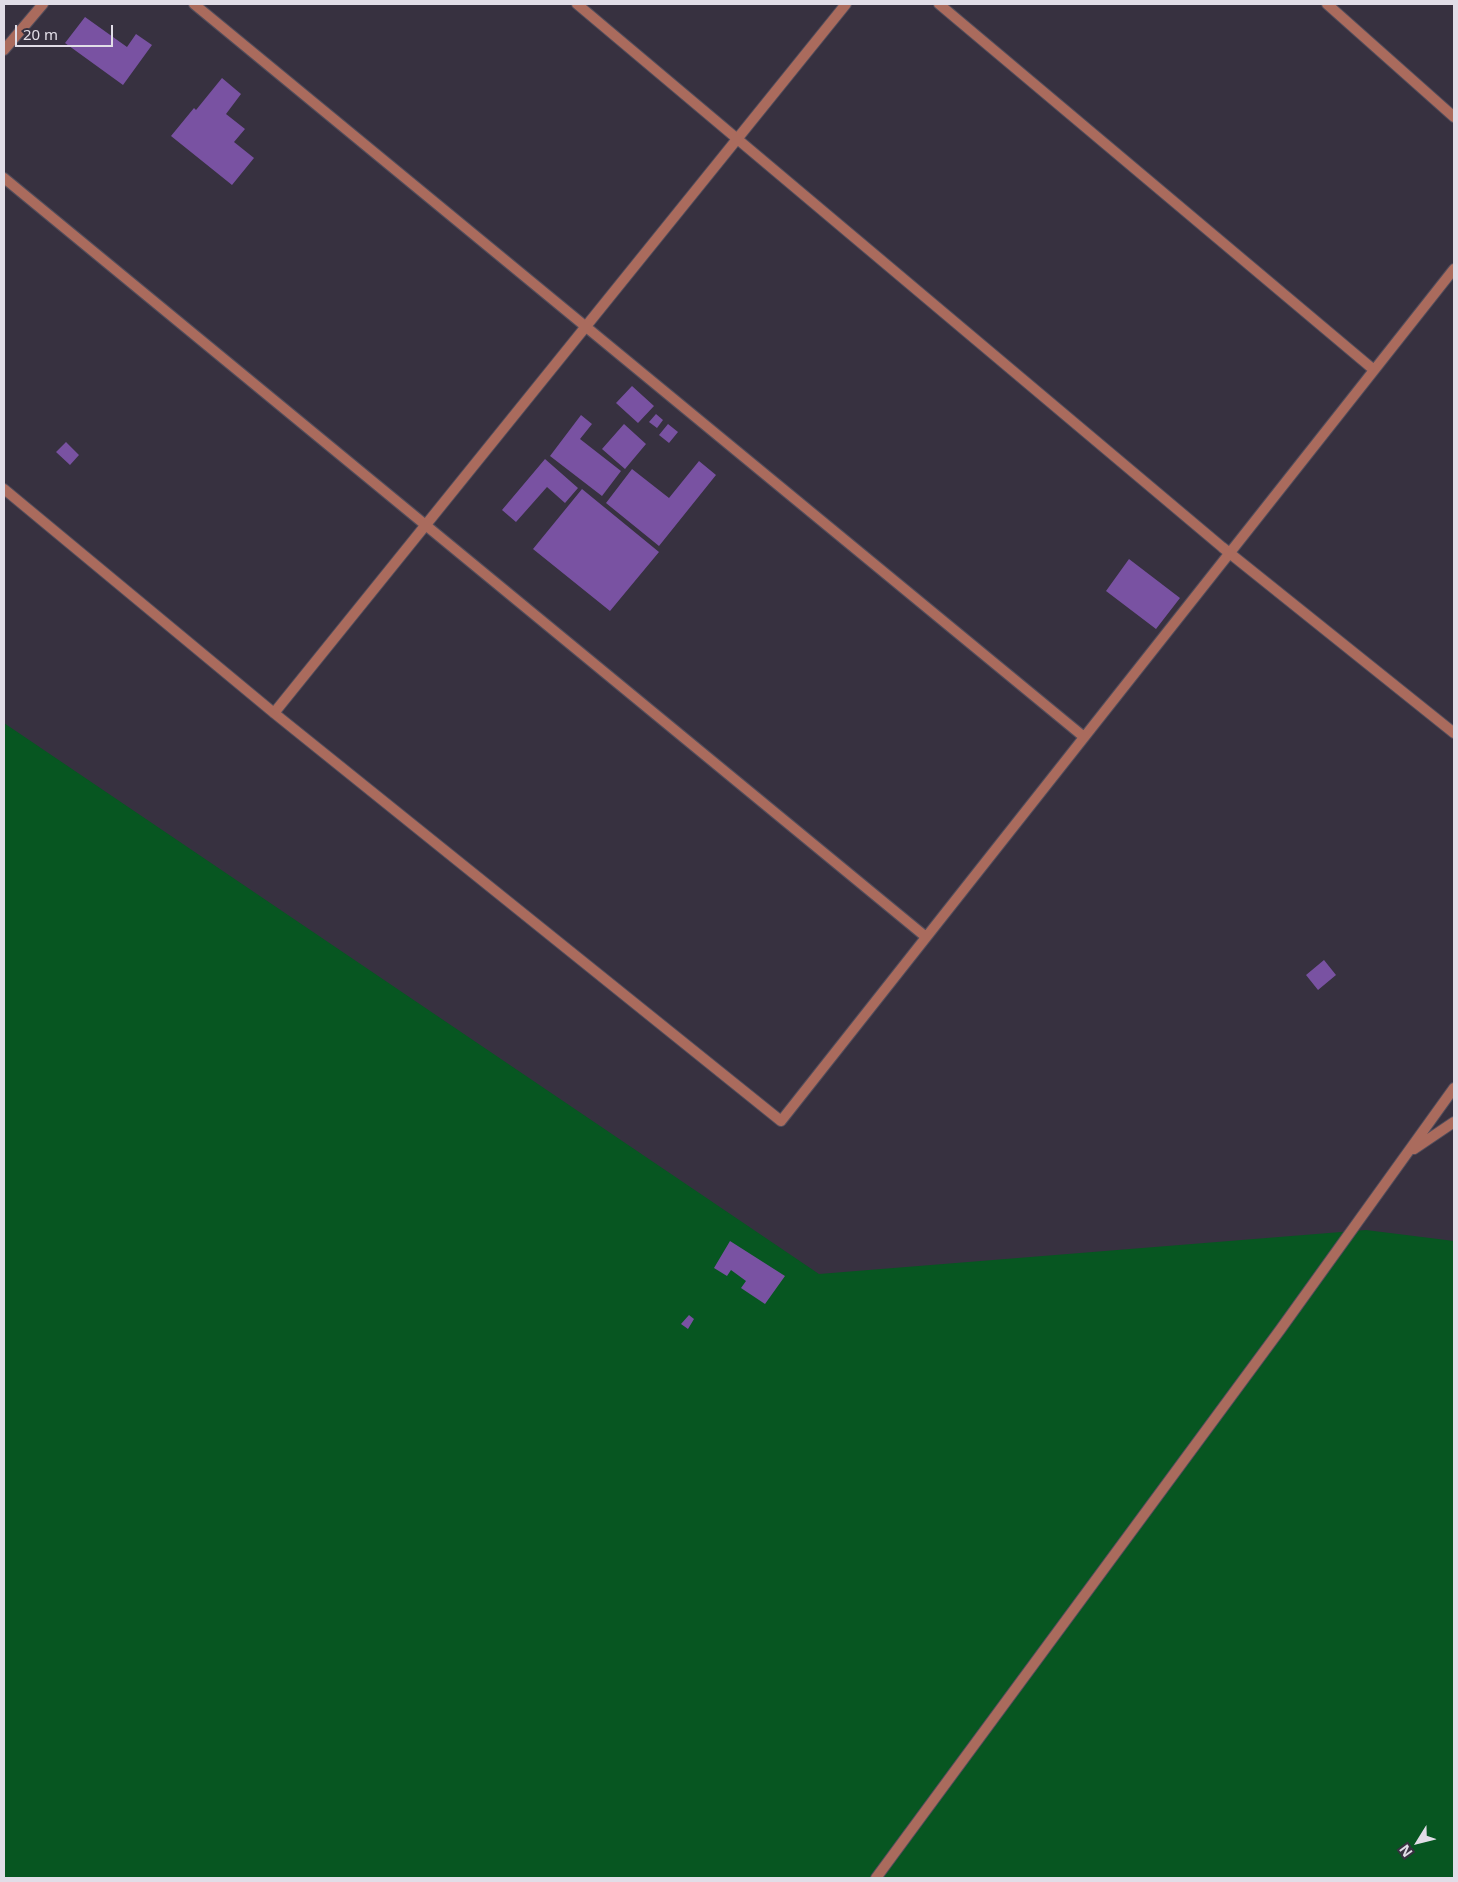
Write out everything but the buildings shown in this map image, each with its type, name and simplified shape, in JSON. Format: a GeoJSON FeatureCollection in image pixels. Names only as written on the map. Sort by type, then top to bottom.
{"type":"FeatureCollection","features":[{"type":"Feature","properties":{"kind":"street"},"geometry":{"type":"LineString","coordinates":[[4,50],[44,4]]}},
{"type":"Feature","properties":{"kind":"street"},"geometry":{"type":"LineString","coordinates":[[194,4],[1084,737]]}},
{"type":"Feature","properties":{"kind":"street"},"geometry":{"type":"LineString","coordinates":[[577,4],[1230,553],[1454,733]]}},
{"type":"Feature","properties":{"kind":"street"},"geometry":{"type":"LineString","coordinates":[[274,713],[846,4]]}},
{"type":"Feature","properties":{"kind":"street"},"geometry":{"type":"LineString","coordinates":[[939,4],[1374,370]]}},
{"type":"Feature","properties":{"kind":"street"},"geometry":{"type":"LineString","coordinates":[[1327,4],[1454,117]]}},
{"type":"Feature","properties":{"kind":"street"},"geometry":{"type":"LineString","coordinates":[[4,178],[926,937]]}},
{"type":"Feature","properties":{"kind":"street"},"geometry":{"type":"LineString","coordinates":[[4,489],[274,713],[781,1121],[1454,269]]}},
{"type":"Feature","properties":{"kind":"street"},"geometry":{"type":"LineString","coordinates":[[876,1878],[1274,1338],[1454,1088]]}},
{"type":"Feature","properties":{"kind":"street"},"geometry":{"type":"LineString","coordinates":[[1408,1154],[1454,1122]]}},
{"type":"Feature","properties":{"kind":"green space"},"geometry":{"type":"Polygon","coordinates":[[[4,723],[819,1274],[1366,1230],[1454,1241],[1454,1878],[4,1878],[4,723]]]}}]}
